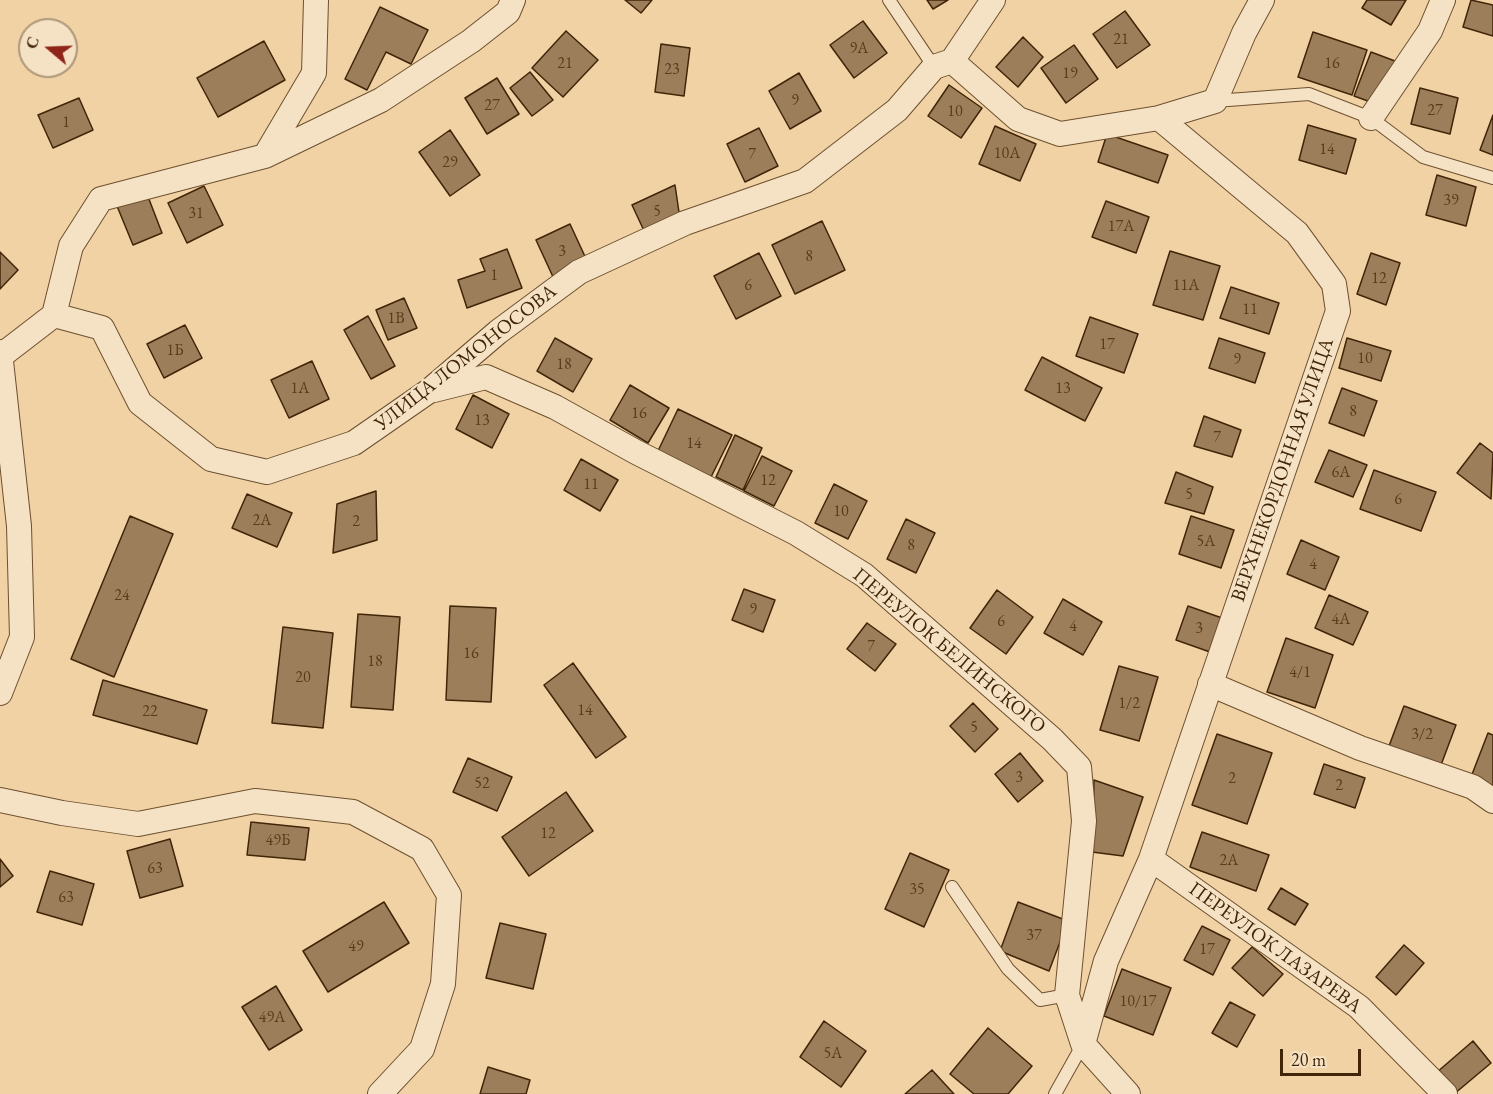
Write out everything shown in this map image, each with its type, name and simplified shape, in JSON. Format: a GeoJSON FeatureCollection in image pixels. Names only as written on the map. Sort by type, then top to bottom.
{"type":"FeatureCollection","features":[{"type":"Feature","properties":{"kind":"street"},"geometry":{"type":"LineString","coordinates":[[265,156],[314,72],[316,0]]}},
{"type":"Feature","properties":{"kind":"street"},"geometry":{"type":"LineString","coordinates":[[0,693],[22,637],[20,526],[1,353],[54,315],[71,246],[101,199],[265,156],[381,100],[471,41],[507,12],[513,0]]}},
{"type":"Feature","properties":{"kind":"street","name":"УЛИЦА ЛОМОНОСОВА"},"geometry":{"type":"LineString","coordinates":[[54,315],[102,328],[140,403],[211,459],[267,472],[354,443],[429,392],[498,332],[579,272],[685,223],[806,181],[897,110],[943,64],[993,0]]}},
{"type":"Feature","properties":{"kind":"street"},"geometry":{"type":"LineString","coordinates":[[943,64],[1018,119],[1060,134],[1159,118],[1215,101],[1244,33],[1262,0]]}},
{"type":"Feature","properties":{"kind":"street"},"geometry":{"type":"LineString","coordinates":[[1371,118],[1430,31],[1443,0]]}},
{"type":"Feature","properties":{"kind":"street","name":"ВЕРХНЕКОРДОННАЯ УЛИЦА"},"geometry":{"type":"LineString","coordinates":[[1083,1044],[1106,961],[1151,859],[1338,311],[1334,284],[1297,233],[1159,118]]}},
{"type":"Feature","properties":{"kind":"street","name":"ПЕРЕУЛОК БЕЛИНСКОГО"},"geometry":{"type":"LineString","coordinates":[[429,392],[486,377],[555,406],[636,452],[796,533],[864,575],[1052,739],[1079,767],[1084,821],[1067,995],[1083,1044]]}},
{"type":"Feature","properties":{"kind":"street"},"geometry":{"type":"LineString","coordinates":[[1210,684],[1360,748],[1473,787],[1493,801]]}},
{"type":"Feature","properties":{"kind":"street"},"geometry":{"type":"LineString","coordinates":[[0,800],[62,813],[138,824],[255,801],[353,812],[422,849],[450,895],[443,984],[422,1049],[380,1094]]}},
{"type":"Feature","properties":{"kind":"street","name":"ПЕРЕУЛОК ЛАЗАРЕВА"},"geometry":{"type":"LineString","coordinates":[[1151,859],[1359,1007],[1445,1094]]}},
{"type":"Feature","properties":{"kind":"street"},"geometry":{"type":"LineString","coordinates":[[1083,1044],[1128,1094]]}},
{"type":"Feature","properties":{"kind":"lane"},"geometry":{"type":"LineString","coordinates":[[889,0],[943,64]]}},
{"type":"Feature","properties":{"kind":"lane"},"geometry":{"type":"LineString","coordinates":[[1215,101],[1309,94],[1371,118],[1423,157],[1493,178]]}},
{"type":"Feature","properties":{"kind":"lane"},"geometry":{"type":"LineString","coordinates":[[951,887],[1008,969],[1040,1000],[1067,995]]}},
{"type":"Feature","properties":{"kind":"lane"},"geometry":{"type":"LineString","coordinates":[[1055,1094],[1083,1044]]}},
{"type":"Feature","properties":{"kind":"building"},"geometry":{"type":"Polygon","coordinates":[[[625,0],[652,0],[641,13],[625,0]]]}},
{"type":"Feature","properties":{"kind":"building"},"geometry":{"type":"Polygon","coordinates":[[[927,0],[948,0],[933,9],[927,0]]]}},
{"type":"Feature","properties":{"kind":"building"},"geometry":{"type":"Polygon","coordinates":[[[1367,0],[1406,0],[1391,25],[1362,8],[1367,0]]]}},
{"type":"Feature","properties":{"kind":"building"},"geometry":{"type":"Polygon","coordinates":[[[1471,0],[1493,5],[1493,36],[1463,27],[1471,0]]]}},
{"type":"Feature","properties":{"kind":"building"},"geometry":{"type":"Polygon","coordinates":[[[380,7],[428,30],[411,64],[386,52],[367,90],[345,79],[380,7]]]}},
{"type":"Feature","properties":{"kind":"building"},"geometry":{"type":"Polygon","coordinates":[[[1125,11],[1150,45],[1117,68],[1093,34],[1125,11]]]}},
{"type":"Feature","properties":{"kind":"building"},"geometry":{"type":"Polygon","coordinates":[[[863,21],[887,53],[854,78],[830,45],[863,21]]]}},
{"type":"Feature","properties":{"kind":"building"},"geometry":{"type":"Polygon","coordinates":[[[566,31],[598,60],[563,97],[532,68],[566,31]]]}},
{"type":"Feature","properties":{"kind":"building"},"geometry":{"type":"Polygon","coordinates":[[[1313,32],[1367,50],[1352,95],[1298,77],[1313,32]]]}},
{"type":"Feature","properties":{"kind":"building"},"geometry":{"type":"Polygon","coordinates":[[[1023,37],[1043,57],[1018,87],[996,67],[1023,37]]]}},
{"type":"Feature","properties":{"kind":"building"},"geometry":{"type":"Polygon","coordinates":[[[264,41],[285,80],[218,117],[197,78],[264,41]]]}},
{"type":"Feature","properties":{"kind":"building"},"geometry":{"type":"Polygon","coordinates":[[[661,44],[690,48],[684,96],[655,92],[661,44]]]}},
{"type":"Feature","properties":{"kind":"building"},"geometry":{"type":"Polygon","coordinates":[[[1074,45],[1098,79],[1066,103],[1041,68],[1074,45]]]}},
{"type":"Feature","properties":{"kind":"building"},"geometry":{"type":"Polygon","coordinates":[[[1371,52],[1395,61],[1379,105],[1354,96],[1371,52]]]}},
{"type":"Feature","properties":{"kind":"building"},"geometry":{"type":"Polygon","coordinates":[[[530,72],[553,100],[532,116],[510,88],[530,72]]]}},
{"type":"Feature","properties":{"kind":"building"},"geometry":{"type":"Polygon","coordinates":[[[799,73],[821,111],[790,129],[769,91],[799,73]]]}},
{"type":"Feature","properties":{"kind":"building"},"geometry":{"type":"Polygon","coordinates":[[[497,78],[519,114],[487,134],[465,98],[497,78]]]}},
{"type":"Feature","properties":{"kind":"building"},"geometry":{"type":"Polygon","coordinates":[[[949,85],[982,108],[961,138],[928,116],[949,85]]]}},
{"type":"Feature","properties":{"kind":"building"},"geometry":{"type":"Polygon","coordinates":[[[1420,88],[1458,98],[1450,134],[1411,124],[1420,88]]]}},
{"type":"Feature","properties":{"kind":"building"},"geometry":{"type":"Polygon","coordinates":[[[79,98],[93,130],[53,148],[38,115],[79,98]]]}},
{"type":"Feature","properties":{"kind":"building"},"geometry":{"type":"Polygon","coordinates":[[[1493,115],[1493,155],[1480,150],[1493,115]]]}},
{"type":"Feature","properties":{"kind":"building"},"geometry":{"type":"Polygon","coordinates":[[[1308,125],[1356,139],[1346,174],[1299,160],[1308,125]]]}},
{"type":"Feature","properties":{"kind":"building"},"geometry":{"type":"Polygon","coordinates":[[[995,126],[1036,144],[1020,181],[979,164],[995,126]]]}},
{"type":"Feature","properties":{"kind":"building"},"geometry":{"type":"Polygon","coordinates":[[[759,128],[778,166],[745,182],[727,144],[759,128]]]}},
{"type":"Feature","properties":{"kind":"building"},"geometry":{"type":"Polygon","coordinates":[[[450,130],[480,175],[450,196],[419,152],[450,130]]]}},
{"type":"Feature","properties":{"kind":"building"},"geometry":{"type":"Polygon","coordinates":[[[1107,134],[1168,155],[1158,183],[1098,162],[1107,134]]]}},
{"type":"Feature","properties":{"kind":"building"},"geometry":{"type":"Polygon","coordinates":[[[1437,175],[1476,187],[1466,226],[1426,215],[1437,175]]]}},
{"type":"Feature","properties":{"kind":"building"},"geometry":{"type":"Polygon","coordinates":[[[675,185],[680,219],[646,235],[632,205],[675,185]]]}},
{"type":"Feature","properties":{"kind":"building"},"geometry":{"type":"Polygon","coordinates":[[[204,186],[223,225],[187,243],[168,203],[204,186]]]}},
{"type":"Feature","properties":{"kind":"building"},"geometry":{"type":"Polygon","coordinates":[[[147,194],[162,233],[133,245],[117,206],[147,194]]]}},
{"type":"Feature","properties":{"kind":"building"},"geometry":{"type":"Polygon","coordinates":[[[1106,201],[1149,217],[1136,253],[1092,237],[1106,201]]]}},
{"type":"Feature","properties":{"kind":"building"},"geometry":{"type":"Polygon","coordinates":[[[822,221],[845,270],[795,294],[772,245],[822,221]]]}},
{"type":"Feature","properties":{"kind":"building"},"geometry":{"type":"Polygon","coordinates":[[[570,224],[588,263],[554,279],[536,240],[570,224]]]}},
{"type":"Feature","properties":{"kind":"building"},"geometry":{"type":"Polygon","coordinates":[[[507,249],[522,288],[467,308],[458,280],[485,271],[480,259],[507,249]]]}},
{"type":"Feature","properties":{"kind":"building"},"geometry":{"type":"Polygon","coordinates":[[[1170,251],[1220,266],[1203,320],[1153,305],[1170,251]]]}},
{"type":"Feature","properties":{"kind":"building"},"geometry":{"type":"Polygon","coordinates":[[[0,252],[18,270],[0,289],[0,252]]]}},
{"type":"Feature","properties":{"kind":"building"},"geometry":{"type":"Polygon","coordinates":[[[759,253],[781,296],[736,319],[714,276],[759,253]]]}},
{"type":"Feature","properties":{"kind":"building"},"geometry":{"type":"Polygon","coordinates":[[[1371,253],[1400,263],[1386,305],[1357,294],[1371,253]]]}},
{"type":"Feature","properties":{"kind":"building"},"geometry":{"type":"Polygon","coordinates":[[[1231,287],[1279,303],[1269,334],[1220,318],[1231,287]]]}},
{"type":"Feature","properties":{"kind":"building"},"geometry":{"type":"Polygon","coordinates":[[[404,298],[417,328],[388,340],[376,310],[404,298]]]}},
{"type":"Feature","properties":{"kind":"building"},"geometry":{"type":"Polygon","coordinates":[[[368,316],[395,366],[371,379],[344,330],[368,316]]]}},
{"type":"Feature","properties":{"kind":"building"},"geometry":{"type":"Polygon","coordinates":[[[1090,317],[1138,334],[1124,373],[1076,356],[1090,317]]]}},
{"type":"Feature","properties":{"kind":"building"},"geometry":{"type":"Polygon","coordinates":[[[185,325],[202,358],[164,378],[147,344],[185,325]]]}},
{"type":"Feature","properties":{"kind":"building"},"geometry":{"type":"Polygon","coordinates":[[[555,338],[592,359],[573,392],[537,371],[555,338]]]}},
{"type":"Feature","properties":{"kind":"building"},"geometry":{"type":"Polygon","coordinates":[[[1219,338],[1265,353],[1255,383],[1209,368],[1219,338]]]}},
{"type":"Feature","properties":{"kind":"building"},"geometry":{"type":"Polygon","coordinates":[[[1347,338],[1391,351],[1381,381],[1339,368],[1347,338]]]}},
{"type":"Feature","properties":{"kind":"building"},"geometry":{"type":"Polygon","coordinates":[[[1042,357],[1102,388],[1085,421],[1025,390],[1042,357]]]}},
{"type":"Feature","properties":{"kind":"building"},"geometry":{"type":"Polygon","coordinates":[[[312,361],[329,399],[289,418],[271,380],[312,361]]]}},
{"type":"Feature","properties":{"kind":"building"},"geometry":{"type":"Polygon","coordinates":[[[630,385],[669,408],[648,443],[610,420],[630,385]]]}},
{"type":"Feature","properties":{"kind":"building"},"geometry":{"type":"Polygon","coordinates":[[[1342,388],[1377,401],[1364,436],[1329,423],[1342,388]]]}},
{"type":"Feature","properties":{"kind":"building"},"geometry":{"type":"Polygon","coordinates":[[[473,395],[509,414],[492,448],[456,429],[473,395]]]}},
{"type":"Feature","properties":{"kind":"building"},"geometry":{"type":"Polygon","coordinates":[[[678,409],[732,435],[710,479],[657,453],[678,409]]]}},
{"type":"Feature","properties":{"kind":"building"},"geometry":{"type":"Polygon","coordinates":[[[1204,416],[1241,430],[1232,457],[1194,446],[1204,416]]]}},
{"type":"Feature","properties":{"kind":"building"},"geometry":{"type":"Polygon","coordinates":[[[735,435],[762,448],[743,490],[716,477],[735,435]]]}},
{"type":"Feature","properties":{"kind":"building"},"geometry":{"type":"Polygon","coordinates":[[[1480,443],[1493,453],[1491,499],[1457,473],[1480,443]]]}},
{"type":"Feature","properties":{"kind":"building"},"geometry":{"type":"Polygon","coordinates":[[[1329,450],[1367,465],[1353,497],[1315,482],[1329,450]]]}},
{"type":"Feature","properties":{"kind":"building"},"geometry":{"type":"Polygon","coordinates":[[[762,456],[792,471],[774,506],[744,491],[762,456]]]}},
{"type":"Feature","properties":{"kind":"building"},"geometry":{"type":"Polygon","coordinates":[[[581,459],[618,480],[600,511],[564,490],[581,459]]]}},
{"type":"Feature","properties":{"kind":"building"},"geometry":{"type":"Polygon","coordinates":[[[1374,470],[1436,492],[1421,531],[1360,509],[1374,470]]]}},
{"type":"Feature","properties":{"kind":"building"},"geometry":{"type":"Polygon","coordinates":[[[1176,472],[1213,487],[1204,514],[1165,503],[1176,472]]]}},
{"type":"Feature","properties":{"kind":"building"},"geometry":{"type":"Polygon","coordinates":[[[834,484],[867,501],[848,539],[815,523],[834,484]]]}},
{"type":"Feature","properties":{"kind":"building"},"geometry":{"type":"Polygon","coordinates":[[[376,491],[377,540],[333,553],[337,504],[376,491]]]}},
{"type":"Feature","properties":{"kind":"building"},"geometry":{"type":"Polygon","coordinates":[[[247,494],[292,513],[277,547],[232,528],[247,494]]]}},
{"type":"Feature","properties":{"kind":"building"},"geometry":{"type":"Polygon","coordinates":[[[130,516],[173,534],[114,677],[71,659],[130,516]]]}},
{"type":"Feature","properties":{"kind":"building"},"geometry":{"type":"Polygon","coordinates":[[[1191,516],[1234,530],[1221,568],[1179,554],[1191,516]]]}},
{"type":"Feature","properties":{"kind":"building"},"geometry":{"type":"Polygon","coordinates":[[[906,519],[935,533],[916,573],[887,559],[906,519]]]}},
{"type":"Feature","properties":{"kind":"building"},"geometry":{"type":"Polygon","coordinates":[[[1301,540],[1339,557],[1325,590],[1287,574],[1301,540]]]}},
{"type":"Feature","properties":{"kind":"building"},"geometry":{"type":"Polygon","coordinates":[[[744,589],[775,600],[763,632],[732,620],[744,589]]]}},
{"type":"Feature","properties":{"kind":"building"},"geometry":{"type":"Polygon","coordinates":[[[997,590],[1033,617],[1006,654],[970,628],[997,590]]]}},
{"type":"Feature","properties":{"kind":"building"},"geometry":{"type":"Polygon","coordinates":[[[1329,595],[1368,612],[1353,645],[1315,628],[1329,595]]]}},
{"type":"Feature","properties":{"kind":"building"},"geometry":{"type":"Polygon","coordinates":[[[1063,599],[1102,622],[1083,655],[1044,633],[1063,599]]]}},
{"type":"Feature","properties":{"kind":"building"},"geometry":{"type":"Polygon","coordinates":[[[450,606],[496,608],[491,702],[446,700],[450,606]]]}},
{"type":"Feature","properties":{"kind":"building"},"geometry":{"type":"Polygon","coordinates":[[[1188,606],[1222,618],[1210,652],[1176,640],[1188,606]]]}},
{"type":"Feature","properties":{"kind":"building"},"geometry":{"type":"Polygon","coordinates":[[[358,614],[400,617],[393,710],[351,707],[358,614]]]}},
{"type":"Feature","properties":{"kind":"building"},"geometry":{"type":"Polygon","coordinates":[[[867,623],[896,644],[875,671],[847,649],[867,623]]]}},
{"type":"Feature","properties":{"kind":"building"},"geometry":{"type":"Polygon","coordinates":[[[283,627],[333,633],[323,728],[272,723],[283,627]]]}},
{"type":"Feature","properties":{"kind":"building"},"geometry":{"type":"Polygon","coordinates":[[[1286,638],[1333,655],[1315,708],[1267,692],[1286,638]]]}},
{"type":"Feature","properties":{"kind":"building"},"geometry":{"type":"Polygon","coordinates":[[[573,663],[626,737],[596,758],[544,685],[573,663]]]}},
{"type":"Feature","properties":{"kind":"building"},"geometry":{"type":"Polygon","coordinates":[[[1119,666],[1158,677],[1139,741],[1100,730],[1119,666]]]}},
{"type":"Feature","properties":{"kind":"building"},"geometry":{"type":"Polygon","coordinates":[[[103,680],[207,710],[197,744],[93,715],[103,680]]]}},
{"type":"Feature","properties":{"kind":"building"},"geometry":{"type":"Polygon","coordinates":[[[973,703],[998,729],[975,752],[950,726],[973,703]]]}},
{"type":"Feature","properties":{"kind":"building"},"geometry":{"type":"Polygon","coordinates":[[[1404,706],[1456,725],[1441,765],[1389,746],[1404,706]]]}},
{"type":"Feature","properties":{"kind":"building"},"geometry":{"type":"Polygon","coordinates":[[[1488,733],[1493,735],[1493,786],[1471,777],[1488,733]]]}},
{"type":"Feature","properties":{"kind":"building"},"geometry":{"type":"Polygon","coordinates":[[[1217,734],[1272,753],[1247,824],[1192,805],[1217,734]]]}},
{"type":"Feature","properties":{"kind":"building"},"geometry":{"type":"Polygon","coordinates":[[[1020,753],[1043,781],[1018,802],[995,774],[1020,753]]]}},
{"type":"Feature","properties":{"kind":"building"},"geometry":{"type":"Polygon","coordinates":[[[468,758],[512,777],[497,811],[453,792],[468,758]]]}},
{"type":"Feature","properties":{"kind":"building"},"geometry":{"type":"Polygon","coordinates":[[[1324,764],[1365,778],[1355,808],[1314,794],[1324,764]]]}},
{"type":"Feature","properties":{"kind":"building"},"geometry":{"type":"Polygon","coordinates":[[[1094,780],[1143,797],[1123,856],[1092,852],[1094,780]]]}},
{"type":"Feature","properties":{"kind":"building"},"geometry":{"type":"Polygon","coordinates":[[[566,792],[593,831],[529,876],[502,837],[566,792]]]}},
{"type":"Feature","properties":{"kind":"building"},"geometry":{"type":"Polygon","coordinates":[[[251,822],[309,828],[305,860],[247,855],[251,822]]]}},
{"type":"Feature","properties":{"kind":"building"},"geometry":{"type":"Polygon","coordinates":[[[1202,832],[1269,855],[1256,891],[1190,867],[1202,832]]]}},
{"type":"Feature","properties":{"kind":"building"},"geometry":{"type":"Polygon","coordinates":[[[170,839],[183,886],[140,898],[127,851],[170,839]]]}},
{"type":"Feature","properties":{"kind":"building"},"geometry":{"type":"Polygon","coordinates":[[[910,853],[949,870],[924,927],[885,909],[910,853]]]}},
{"type":"Feature","properties":{"kind":"building"},"geometry":{"type":"Polygon","coordinates":[[[0,859],[13,876],[0,887],[0,859]]]}},
{"type":"Feature","properties":{"kind":"building"},"geometry":{"type":"Polygon","coordinates":[[[50,871],[94,884],[82,925],[37,912],[50,871]]]}},
{"type":"Feature","properties":{"kind":"building"},"geometry":{"type":"Polygon","coordinates":[[[1281,888],[1308,904],[1295,925],[1268,909],[1281,888]]]}},
{"type":"Feature","properties":{"kind":"building"},"geometry":{"type":"Polygon","coordinates":[[[384,902],[409,943],[328,992],[303,951],[384,902]]]}},
{"type":"Feature","properties":{"kind":"building"},"geometry":{"type":"Polygon","coordinates":[[[1018,902],[1068,921],[1049,971],[1000,951],[1018,902]]]}},
{"type":"Feature","properties":{"kind":"building"},"geometry":{"type":"Polygon","coordinates":[[[500,923],[546,934],[533,989],[486,978],[500,923]]]}},
{"type":"Feature","properties":{"kind":"building"},"geometry":{"type":"Polygon","coordinates":[[[1202,926],[1230,940],[1213,975],[1184,960],[1202,926]]]}},
{"type":"Feature","properties":{"kind":"building"},"geometry":{"type":"Polygon","coordinates":[[[1404,945],[1424,963],[1396,995],[1376,977],[1404,945]]]}},
{"type":"Feature","properties":{"kind":"building"},"geometry":{"type":"Polygon","coordinates":[[[1252,947],[1283,974],[1263,996],[1232,968],[1252,947]]]}},
{"type":"Feature","properties":{"kind":"building"},"geometry":{"type":"Polygon","coordinates":[[[1122,969],[1171,988],[1153,1035],[1104,1016],[1122,969]]]}},
{"type":"Feature","properties":{"kind":"building"},"geometry":{"type":"Polygon","coordinates":[[[276,986],[302,1030],[269,1050],[242,1007],[276,986]]]}},
{"type":"Feature","properties":{"kind":"building"},"geometry":{"type":"Polygon","coordinates":[[[1230,1002],[1255,1015],[1237,1047],[1212,1033],[1230,1002]]]}},
{"type":"Feature","properties":{"kind":"building"},"geometry":{"type":"Polygon","coordinates":[[[824,1021],[866,1051],[841,1087],[800,1057],[824,1021]]]}},
{"type":"Feature","properties":{"kind":"building"},"geometry":{"type":"Polygon","coordinates":[[[988,1028],[1032,1066],[1008,1094],[974,1094],[950,1074],[988,1028]]]}},
{"type":"Feature","properties":{"kind":"building"},"geometry":{"type":"Polygon","coordinates":[[[1473,1041],[1491,1063],[1454,1094],[1436,1073],[1473,1041]]]}},
{"type":"Feature","properties":{"kind":"building"},"geometry":{"type":"Polygon","coordinates":[[[488,1067],[530,1080],[526,1094],[480,1094],[488,1067]]]}},
{"type":"Feature","properties":{"kind":"building"},"geometry":{"type":"Polygon","coordinates":[[[932,1070],[954,1094],[905,1094],[932,1070]]]}}]}
